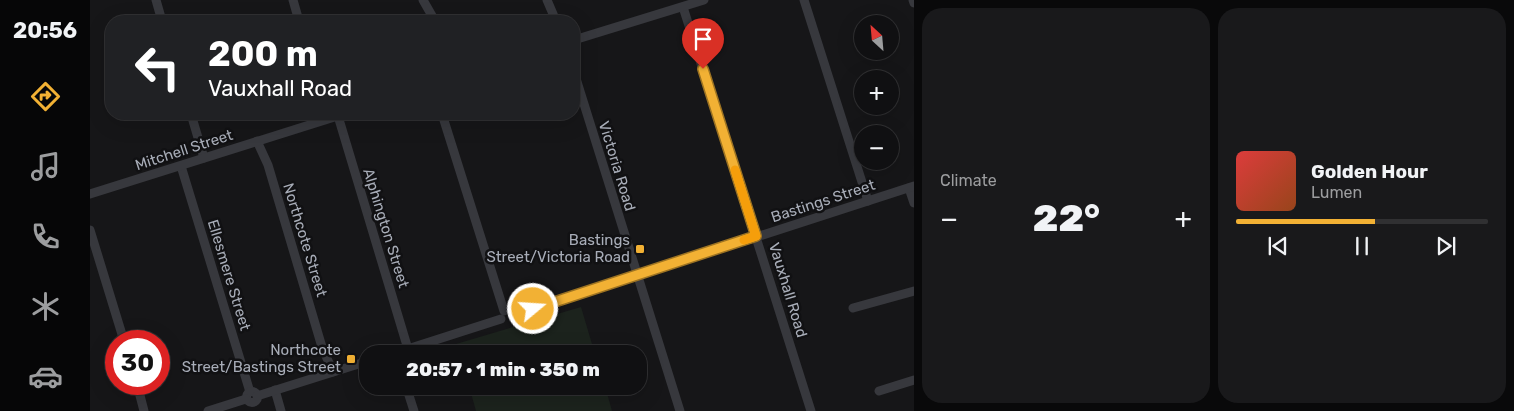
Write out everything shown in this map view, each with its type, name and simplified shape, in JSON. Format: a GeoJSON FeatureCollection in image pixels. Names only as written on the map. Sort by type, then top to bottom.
{"type":"FeatureCollection","features":[{"type":"Feature","properties":{"kind":"street"},"geometry":{"type":"LineString","coordinates":[[156,0],[160,15]]}},
{"type":"Feature","properties":{"kind":"street"},"geometry":{"type":"LineString","coordinates":[[293,0],[297,15]]}},
{"type":"Feature","properties":{"kind":"street"},"geometry":{"type":"LineString","coordinates":[[424,0],[432,15]]}},
{"type":"Feature","properties":{"kind":"street"},"geometry":{"type":"LineString","coordinates":[[547,0],[553,15]]}},
{"type":"Feature","properties":{"kind":"street"},"geometry":{"type":"LineString","coordinates":[[580,38],[677,5],[704,0]]}},
{"type":"Feature","properties":{"kind":"street"},"geometry":{"type":"LineString","coordinates":[[804,0],[868,201]]}},
{"type":"Feature","properties":{"kind":"street","name":"Vauxhall Road"},"geometry":{"type":"LineString","coordinates":[[677,5],[756,236],[811,411]]}},
{"type":"Feature","properties":{"kind":"street","name":"Victoria Road"},"geometry":{"type":"LineString","coordinates":[[580,91],[680,411]]}},
{"type":"Feature","properties":{"kind":"street"},"geometry":{"type":"LineString","coordinates":[[192,120],[204,158]]}},
{"type":"Feature","properties":{"kind":"street","name":"Mitchell Street"},"geometry":{"type":"LineString","coordinates":[[90,194],[320,120]]}},
{"type":"Feature","properties":{"kind":"street","name":"Alphington Street"},"geometry":{"type":"LineString","coordinates":[[337,120],[407,345]]}},
{"type":"Feature","properties":{"kind":"street"},"geometry":{"type":"LineString","coordinates":[[444,120],[506,316]]}},
{"type":"Feature","properties":{"kind":"street","name":"Northcote Street"},"geometry":{"type":"LineString","coordinates":[[257,141],[268,165],[330,373]]}},
{"type":"Feature","properties":{"kind":"street","name":"Ellesmere Street"},"geometry":{"type":"LineString","coordinates":[[181,166],[251,396]]}},
{"type":"Feature","properties":{"kind":"street"},"geometry":{"type":"LineString","coordinates":[[911,187],[914,204]]}},
{"type":"Feature","properties":{"kind":"street","name":"Bastings Street"},"geometry":{"type":"LineString","coordinates":[[420,345],[911,187]]}},
{"type":"Feature","properties":{"kind":"street"},"geometry":{"type":"LineString","coordinates":[[90,194],[90,202]]}},
{"type":"Feature","properties":{"kind":"street"},"geometry":{"type":"LineString","coordinates":[[90,230],[121,330]]}},
{"type":"Feature","properties":{"kind":"street"},"geometry":{"type":"LineString","coordinates":[[853,308],[914,291]]}},
{"type":"Feature","properties":{"kind":"street"},"geometry":{"type":"LineString","coordinates":[[208,411],[359,364]]}},
{"type":"Feature","properties":{"kind":"street"},"geometry":{"type":"LineString","coordinates":[[879,391],[914,380]]}},
{"type":"Feature","properties":{"kind":"street"},"geometry":{"type":"LineString","coordinates":[[275,390],[281,411]]}},
{"type":"Feature","properties":{"kind":"street"},"geometry":{"type":"LineString","coordinates":[[141,395],[145,409]]}},
{"type":"Feature","properties":{"kind":"street"},"geometry":{"type":"LineString","coordinates":[[409,395],[414,411]]}},
{"type":"Feature","properties":{"kind":"shaded area"},"geometry":{"type":"Polygon","coordinates":[[[581,307],[592,345],[456,345],[581,307]]]}},
{"type":"Feature","properties":{"kind":"shaded area"},"geometry":{"type":"Polygon","coordinates":[[[472,395],[608,395],[612,411],[476,411],[472,395]]]}},
{"type":"Feature","properties":{"kind":"slow traffic"},"geometry":{"type":"LineString","coordinates":[[735,170],[756,236],[744,240]]}},
{"type":"Feature","properties":{"kind":"place","name":"Bastings Street/Victoria Road"},"geometry":{"type":"Point","coordinates":[640,249]}},
{"type":"Feature","properties":{"kind":"place","name":"Northcote Street/Bastings Street"},"geometry":{"type":"Point","coordinates":[351,359]}},
{"type":"Feature","properties":{"kind":"route"},"geometry":{"type":"LineString","coordinates":[[533,309],[756,236],[703,69]]}}]}
